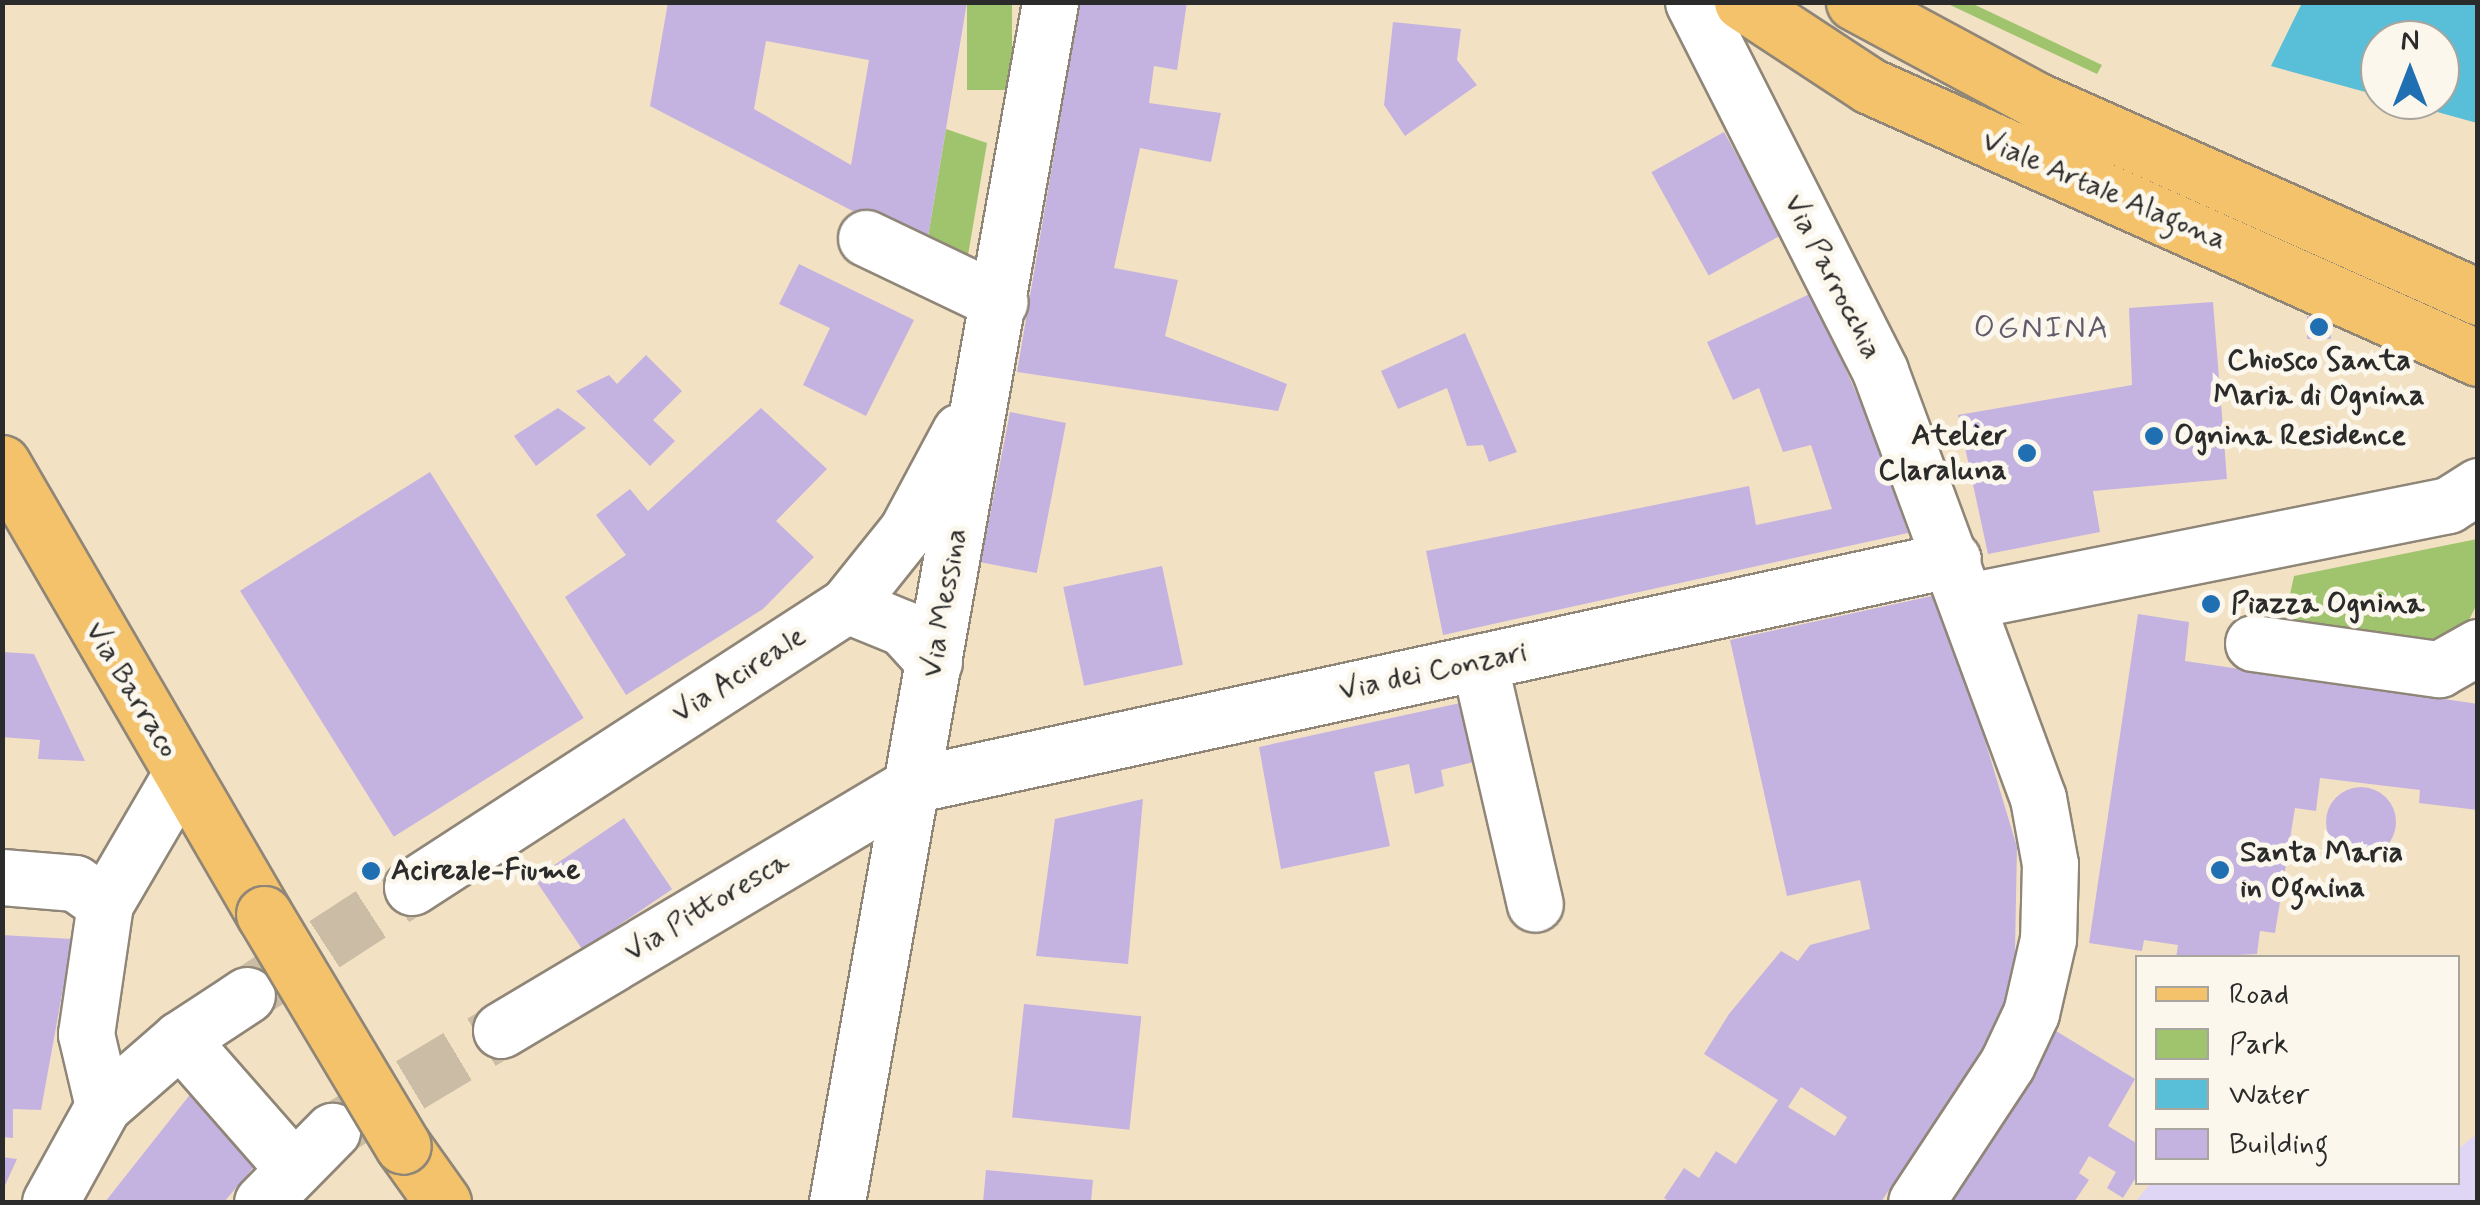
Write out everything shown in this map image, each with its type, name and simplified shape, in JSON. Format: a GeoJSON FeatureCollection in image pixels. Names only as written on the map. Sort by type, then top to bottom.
{"type":"FeatureCollection","features":[{"type":"Feature","properties":{"kind":"main road","name":"Viale Artale Alagona"},"geometry":{"type":"LineString","coordinates":[[1742,2],[1870,86],[2478,358]]}},
{"type":"Feature","properties":{"kind":"main road","name":"Viale Artale Alagona"},"geometry":{"type":"LineString","coordinates":[[1854,2],[2038,101],[2478,296]]}},
{"type":"Feature","properties":{"kind":"main road","name":"Via Barraco"},"geometry":{"type":"LineString","coordinates":[[2,463],[264,914],[403,1146],[443,1202]]}},
{"type":"Feature","properties":{"kind":"street","name":"Via Messina"},"geometry":{"type":"LineString","coordinates":[[837,1202],[1000,302],[1050,2]]}},
{"type":"Feature","properties":{"kind":"street","name":"Via Parrocchia"},"geometry":{"type":"LineString","coordinates":[[1694,2],[1880,371],[1961,580],[2038,798],[2050,864],[2048,939],[2031,1014],[2007,1064],[1916,1202]]}},
{"type":"Feature","properties":{"kind":"street"},"geometry":{"type":"LineString","coordinates":[[866,238],[1000,302]]}},
{"type":"Feature","properties":{"kind":"street","name":"Via Acireale"},"geometry":{"type":"LineString","coordinates":[[412,887],[847,605],[907,530],[984,384]]}},
{"type":"Feature","properties":{"kind":"street","name":"Via dei Conzari"},"geometry":{"type":"LineString","coordinates":[[912,785],[1479,662],[1961,580],[2448,505],[2478,486]]}},
{"type":"Feature","properties":{"kind":"street"},"geometry":{"type":"LineString","coordinates":[[847,605],[902,628],[934,662]]}},
{"type":"Feature","properties":{"kind":"street"},"geometry":{"type":"LineString","coordinates":[[2252,642],[2439,669],[2478,647]]}},
{"type":"Feature","properties":{"kind":"street"},"geometry":{"type":"LineString","coordinates":[[1479,662],[1535,904]]}},
{"type":"Feature","properties":{"kind":"street"},"geometry":{"type":"LineString","coordinates":[[104,1106],[86,1034],[105,904],[181,774]]}},
{"type":"Feature","properties":{"kind":"street","name":"Via Pittoresca"},"geometry":{"type":"LineString","coordinates":[[501,1030],[912,785]]}},
{"type":"Feature","properties":{"kind":"street"},"geometry":{"type":"LineString","coordinates":[[2,877],[75,883],[105,904]]}},
{"type":"Feature","properties":{"kind":"street"},"geometry":{"type":"LineString","coordinates":[[50,1202],[104,1106],[180,1039],[247,994]]}},
{"type":"Feature","properties":{"kind":"street"},"geometry":{"type":"LineString","coordinates":[[180,1039],[277,1185],[332,1132]]}},
{"type":"Feature","properties":{"kind":"shaded area"},"geometry":{"type":"Polygon","coordinates":[[[2477,1134],[2477,1202],[2135,1202],[2149,1185],[2460,1185],[2460,1147],[2477,1134]]]}},
{"type":"Feature","properties":{"kind":"green space"},"geometry":{"type":"Polygon","coordinates":[[[967,3],[1012,3],[1012,90],[967,90],[967,3]]]}},
{"type":"Feature","properties":{"kind":"green space"},"geometry":{"type":"Polygon","coordinates":[[[1971,3],[2102,65],[2097,74],[1948,4],[1971,3]]]}},
{"type":"Feature","properties":{"kind":"green space"},"geometry":{"type":"Polygon","coordinates":[[[946,129],[987,143],[966,267],[926,249],[946,129]]]}},
{"type":"Feature","properties":{"kind":"green space"},"geometry":{"type":"Polygon","coordinates":[[[2477,539],[2477,604],[2466,626],[2430,652],[2282,631],[2294,576],[2477,539]]]}},
{"type":"Feature","properties":{"kind":"water"},"geometry":{"type":"Polygon","coordinates":[[[2302,3],[2477,3],[2477,123],[2460,118],[2460,20],[2360,20],[2360,90],[2271,66],[2302,3]]]}},
{"type":"Feature","properties":{"kind":"building"},"geometry":{"type":"Polygon","coordinates":[[[668,2],[967,2],[926,249],[650,106],[668,2]],[[766,41],[754,109],[851,165],[869,60],[766,41]]]}},
{"type":"Feature","properties":{"kind":"building"},"geometry":{"type":"Polygon","coordinates":[[[1080,2],[1187,2],[1177,70],[1154,66],[1149,103],[1221,113],[1211,162],[1140,148],[1114,268],[1178,280],[1165,336],[1287,384],[1278,411],[1017,372],[1080,2]]]}},
{"type":"Feature","properties":{"kind":"building"},"geometry":{"type":"Polygon","coordinates":[[[1393,22],[1461,29],[1457,60],[1477,85],[1405,136],[1384,105],[1393,22]]]}},
{"type":"Feature","properties":{"kind":"building"},"geometry":{"type":"Polygon","coordinates":[[[1724,132],[1781,235],[1709,275],[1651,172],[1724,132]]]}},
{"type":"Feature","properties":{"kind":"building"},"geometry":{"type":"Polygon","coordinates":[[[799,264],[914,320],[866,416],[803,385],[830,328],[779,304],[799,264]]]}},
{"type":"Feature","properties":{"kind":"building"},"geometry":{"type":"Polygon","coordinates":[[[1812,293],[1873,431],[1908,533],[1443,635],[1426,551],[1749,486],[1756,525],[1832,509],[1811,445],[1783,452],[1759,388],[1733,400],[1707,342],[1812,293]]]}},
{"type":"Feature","properties":{"kind":"building"},"geometry":{"type":"Polygon","coordinates":[[[2213,302],[2227,479],[2093,491],[2100,532],[1988,554],[1958,415],[2132,385],[2129,308],[2213,302]]]}},
{"type":"Feature","properties":{"kind":"building","name":"Chiosco Santa Maria di Ognina"},"geometry":{"type":"Polygon","coordinates":[[[2307,316],[2331,316],[2331,339],[2307,339],[2307,316]]]}},
{"type":"Feature","properties":{"kind":"building"},"geometry":{"type":"Polygon","coordinates":[[[1465,333],[1517,452],[1489,462],[1483,445],[1467,446],[1447,388],[1398,409],[1381,371],[1465,333]]]}},
{"type":"Feature","properties":{"kind":"building"},"geometry":{"type":"Polygon","coordinates":[[[646,355],[682,391],[653,420],[675,441],[650,466],[576,391],[609,375],[617,384],[646,355]]]}},
{"type":"Feature","properties":{"kind":"building"},"geometry":{"type":"Polygon","coordinates":[[[558,408],[586,428],[536,466],[514,436],[558,408]]]}},
{"type":"Feature","properties":{"kind":"building"},"geometry":{"type":"Polygon","coordinates":[[[761,408],[827,469],[776,521],[814,557],[763,609],[626,695],[565,597],[626,555],[596,515],[630,489],[648,511],[761,408]]]}},
{"type":"Feature","properties":{"kind":"building"},"geometry":{"type":"Polygon","coordinates":[[[1010,412],[1066,423],[1037,573],[981,562],[1010,412]]]}},
{"type":"Feature","properties":{"kind":"building"},"geometry":{"type":"Polygon","coordinates":[[[430,472],[584,718],[394,837],[240,591],[430,472]]]}},
{"type":"Feature","properties":{"kind":"building"},"geometry":{"type":"Polygon","coordinates":[[[1162,566],[1183,665],[1084,686],[1063,587],[1162,566]]]}},
{"type":"Feature","properties":{"kind":"building"},"geometry":{"type":"Polygon","coordinates":[[[1941,594],[2017,847],[2014,1003],[1881,1202],[1670,1202],[1664,1198],[1684,1168],[1699,1178],[1716,1151],[1736,1164],[1778,1100],[1704,1054],[1729,1014],[1781,951],[1798,961],[1810,945],[1870,929],[1860,880],[1787,896],[1730,640],[1941,594]],[[1801,1087],[1788,1107],[1835,1136],[1847,1117],[1801,1087]]]}},
{"type":"Feature","properties":{"kind":"building"},"geometry":{"type":"Polygon","coordinates":[[[2138,614],[2189,622],[2185,661],[2478,704],[2478,810],[2419,803],[2420,790],[2320,778],[2316,811],[2295,808],[2275,933],[2260,931],[2257,954],[2176,955],[2178,945],[2144,940],[2142,951],[2089,943],[2138,614]]]}},
{"type":"Feature","properties":{"kind":"building"},"geometry":{"type":"Polygon","coordinates":[[[3,652],[34,654],[85,761],[38,759],[40,740],[2,737],[3,652]]]}},
{"type":"Feature","properties":{"kind":"building"},"geometry":{"type":"Polygon","coordinates":[[[1474,700],[1486,759],[1441,770],[1444,786],[1415,794],[1409,764],[1374,772],[1390,846],[1281,869],[1259,747],[1474,700]]]}},
{"type":"Feature","properties":{"kind":"building"},"geometry":{"type":"Polygon","coordinates":[[[2361,787],[2375,789],[2386,797],[2394,808],[2394,836],[2386,847],[2375,855],[2361,857],[2347,855],[2336,847],[2328,836],[2326,822],[2328,808],[2336,797],[2347,789],[2361,787]]]}},
{"type":"Feature","properties":{"kind":"building"},"geometry":{"type":"Polygon","coordinates":[[[1143,799],[1128,964],[1036,956],[1055,819],[1143,799]]]}},
{"type":"Feature","properties":{"kind":"building"},"geometry":{"type":"Polygon","coordinates":[[[624,818],[672,889],[583,950],[534,878],[624,818]]]}},
{"type":"Feature","properties":{"kind":"building"},"geometry":{"type":"Polygon","coordinates":[[[2,935],[72,939],[41,1110],[13,1109],[13,1138],[2,1137],[2,935]]]}},
{"type":"Feature","properties":{"kind":"building"},"geometry":{"type":"Polygon","coordinates":[[[1024,1004],[1141,1016],[1129,1130],[1012,1117],[1024,1004]]]}},
{"type":"Feature","properties":{"kind":"building"},"geometry":{"type":"Polygon","coordinates":[[[2056,1031],[2135,1079],[2108,1126],[2135,1142],[2135,1179],[2123,1198],[2107,1188],[2116,1172],[2089,1156],[2079,1173],[2089,1180],[2074,1202],[1947,1202],[2056,1031]]]}},
{"type":"Feature","properties":{"kind":"building"},"geometry":{"type":"Polygon","coordinates":[[[192,1092],[259,1161],[224,1202],[105,1202],[192,1092]]]}},
{"type":"Feature","properties":{"kind":"building"},"geometry":{"type":"Polygon","coordinates":[[[2,1157],[17,1159],[2,1192],[2,1157]]]}},
{"type":"Feature","properties":{"kind":"building"},"geometry":{"type":"Polygon","coordinates":[[[986,1170],[1093,1180],[1091,1202],[983,1202],[986,1170]]]}},
{"type":"Feature","properties":{"kind":"tunnel"},"geometry":{"type":"LineString","coordinates":[[255,989],[412,887]]}},
{"type":"Feature","properties":{"kind":"tunnel"},"geometry":{"type":"LineString","coordinates":[[339,1127],[501,1030]]}},
{"type":"Feature","properties":{"kind":"place","name":"Chiosco Santa Maria di Ognina"},"geometry":{"type":"Point","coordinates":[2319,327]}},
{"type":"Feature","properties":{"kind":"place","name":"Ognina Residence"},"geometry":{"type":"Point","coordinates":[2154,436]}},
{"type":"Feature","properties":{"kind":"place","name":"Atelier Claraluna"},"geometry":{"type":"Point","coordinates":[2027,453]}},
{"type":"Feature","properties":{"kind":"place","name":"Piazza Ognina"},"geometry":{"type":"Point","coordinates":[2211,604]}},
{"type":"Feature","properties":{"kind":"place","name":"Santa Maria in Ognina"},"geometry":{"type":"Point","coordinates":[2220,870]}},
{"type":"Feature","properties":{"kind":"place","name":"Acireale-Fiume"},"geometry":{"type":"Point","coordinates":[371,871]}},
{"type":"Feature","properties":{"kind":"district","name":"OGNINA"},"geometry":{"type":"Point","coordinates":[2042,328]}}]}
